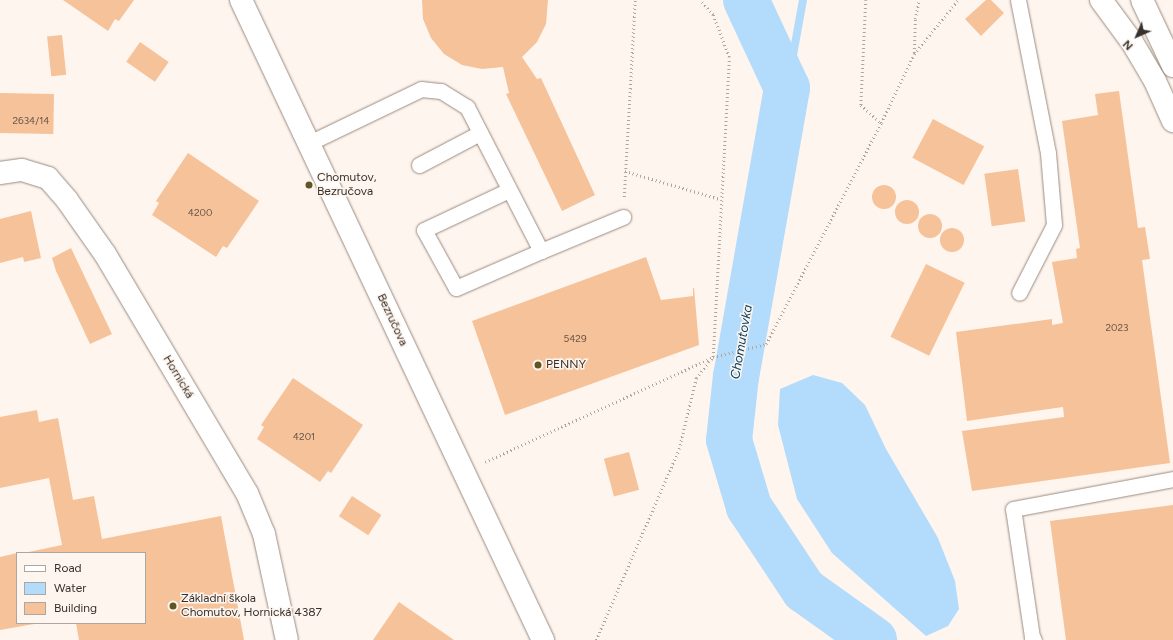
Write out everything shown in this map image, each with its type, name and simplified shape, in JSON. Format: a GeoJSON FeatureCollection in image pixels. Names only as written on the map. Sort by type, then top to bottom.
{"type":"FeatureCollection","features":[{"type":"Feature","properties":{"kind":"street","name":"Bezručova"},"geometry":{"type":"LineString","coordinates":[[241,0],[543,640]]}},
{"type":"Feature","properties":{"kind":"street"},"geometry":{"type":"LineString","coordinates":[[1101,0],[1132,42],[1155,81],[1173,121]]}},
{"type":"Feature","properties":{"kind":"street"},"geometry":{"type":"LineString","coordinates":[[1142,0],[1173,66]]}},
{"type":"Feature","properties":{"kind":"street","name":"Hornická"},"geometry":{"type":"LineString","coordinates":[[0,173],[22,170],[48,178],[67,200],[104,254],[247,493],[264,534],[287,640]]}},
{"type":"Feature","properties":{"kind":"lane"},"geometry":{"type":"LineString","coordinates":[[1018,0],[1048,153],[1054,225],[1019,293]]}},
{"type":"Feature","properties":{"kind":"lane"},"geometry":{"type":"LineString","coordinates":[[309,143],[421,89],[441,91],[467,107],[541,252]]}},
{"type":"Feature","properties":{"kind":"lane"},"geometry":{"type":"LineString","coordinates":[[418,165],[480,133]]}},
{"type":"Feature","properties":{"kind":"lane"},"geometry":{"type":"LineString","coordinates":[[509,190],[424,230],[456,288],[622,217]]}},
{"type":"Feature","properties":{"kind":"lane"},"geometry":{"type":"LineString","coordinates":[[1034,640],[1032,637],[1013,509],[1173,479]]}},
{"type":"Feature","properties":{"kind":"path"},"geometry":{"type":"LineString","coordinates":[[622,217],[635,0]]}},
{"type":"Feature","properties":{"kind":"path"},"geometry":{"type":"LineString","coordinates":[[596,640],[679,449],[696,378],[713,357],[720,199],[729,57],[713,14],[700,0]]}},
{"type":"Feature","properties":{"kind":"path"},"geometry":{"type":"LineString","coordinates":[[866,0],[862,105],[881,124]]}},
{"type":"Feature","properties":{"kind":"path"},"geometry":{"type":"LineString","coordinates":[[914,54],[914,19],[919,0]]}},
{"type":"Feature","properties":{"kind":"path"},"geometry":{"type":"LineString","coordinates":[[464,472],[713,357],[766,344],[881,124],[914,54],[958,0]]}},
{"type":"Feature","properties":{"kind":"path"},"geometry":{"type":"LineString","coordinates":[[625,171],[720,199]]}},
{"type":"Feature","properties":{"kind":"water"},"geometry":{"type":"Polygon","coordinates":[[[813,375],[842,383],[865,405],[886,449],[938,538],[955,581],[959,609],[948,626],[926,636],[832,553],[797,499],[778,425],[780,389],[813,375]]]}},
{"type":"Feature","properties":{"kind":"building"},"geometry":{"type":"Polygon","coordinates":[[[63,0],[134,0],[119,21],[115,19],[108,31],[63,0]]]}},
{"type":"Feature","properties":{"kind":"building"},"geometry":{"type":"Polygon","coordinates":[[[422,0],[548,0],[546,24],[537,42],[522,57],[537,79],[541,78],[595,195],[562,211],[506,94],[509,93],[503,67],[482,69],[462,65],[444,54],[431,38],[423,19],[422,0]]]}},
{"type":"Feature","properties":{"kind":"building"},"geometry":{"type":"Polygon","coordinates":[[[986,0],[991,0],[1004,13],[981,36],[965,19],[986,0]]]}},
{"type":"Feature","properties":{"kind":"building"},"geometry":{"type":"Polygon","coordinates":[[[62,35],[66,75],[51,76],[47,37],[62,35]]]}},
{"type":"Feature","properties":{"kind":"building"},"geometry":{"type":"Polygon","coordinates":[[[140,42],[169,62],[155,82],[126,62],[140,42]]]}},
{"type":"Feature","properties":{"kind":"building"},"geometry":{"type":"Polygon","coordinates":[[[1119,91],[1138,228],[1145,227],[1150,259],[1142,260],[1170,463],[972,491],[962,431],[1064,417],[1063,407],[967,421],[956,332],[1052,319],[1052,325],[1063,323],[1052,262],[1077,258],[1076,249],[1080,248],[1062,121],[1098,115],[1095,94],[1119,91]]]}},
{"type":"Feature","properties":{"kind":"building"},"geometry":{"type":"Polygon","coordinates":[[[0,93],[54,94],[53,134],[0,133],[0,93]]]}},
{"type":"Feature","properties":{"kind":"building"},"geometry":{"type":"Polygon","coordinates":[[[933,119],[984,146],[964,185],[912,158],[933,119]]]}},
{"type":"Feature","properties":{"kind":"building"},"geometry":{"type":"Polygon","coordinates":[[[188,153],[259,201],[227,248],[223,246],[216,257],[152,215],[159,203],[156,201],[188,153]]]}},
{"type":"Feature","properties":{"kind":"building"},"geometry":{"type":"Polygon","coordinates":[[[1018,169],[1025,221],[992,226],[984,174],[1018,169]]]}},
{"type":"Feature","properties":{"kind":"building"},"geometry":{"type":"Polygon","coordinates":[[[884,185],[892,189],[896,197],[892,205],[884,209],[876,205],[872,197],[876,189],[884,185]]]}},
{"type":"Feature","properties":{"kind":"building"},"geometry":{"type":"Polygon","coordinates":[[[907,200],[915,204],[919,212],[915,220],[907,224],[899,220],[895,212],[899,204],[907,200]]]}},
{"type":"Feature","properties":{"kind":"building"},"geometry":{"type":"Polygon","coordinates":[[[31,211],[41,258],[24,262],[23,257],[0,263],[0,219],[31,211]]]}},
{"type":"Feature","properties":{"kind":"building"},"geometry":{"type":"Polygon","coordinates":[[[930,214],[938,218],[942,226],[938,234],[930,238],[922,234],[918,226],[922,218],[930,214]]]}},
{"type":"Feature","properties":{"kind":"building"},"geometry":{"type":"Polygon","coordinates":[[[952,228],[960,232],[964,240],[960,248],[952,252],[944,248],[940,240],[944,232],[952,228]]]}},
{"type":"Feature","properties":{"kind":"building"},"geometry":{"type":"Polygon","coordinates":[[[71,248],[112,334],[90,344],[56,271],[52,258],[71,248]]]}},
{"type":"Feature","properties":{"kind":"building"},"geometry":{"type":"Polygon","coordinates":[[[646,257],[661,300],[693,296],[694,288],[699,345],[505,415],[472,321],[646,257]]]}},
{"type":"Feature","properties":{"kind":"building"},"geometry":{"type":"Polygon","coordinates":[[[926,264],[965,283],[929,356],[890,337],[926,264]]]}},
{"type":"Feature","properties":{"kind":"building"},"geometry":{"type":"Polygon","coordinates":[[[293,378],[363,425],[331,473],[328,471],[320,482],[257,439],[264,427],[261,425],[293,378]]]}},
{"type":"Feature","properties":{"kind":"building"},"geometry":{"type":"Polygon","coordinates":[[[37,410],[39,422],[58,418],[73,500],[94,496],[102,539],[221,516],[244,640],[79,640],[76,624],[146,624],[146,552],[29,552],[62,545],[49,478],[0,488],[0,417],[37,410]]]}},
{"type":"Feature","properties":{"kind":"building"},"geometry":{"type":"Polygon","coordinates":[[[629,452],[639,490],[614,496],[604,459],[629,452]]]}},
{"type":"Feature","properties":{"kind":"building"},"geometry":{"type":"Polygon","coordinates":[[[352,496],[381,515],[368,535],[339,516],[352,496]]]}},
{"type":"Feature","properties":{"kind":"building"},"geometry":{"type":"Polygon","coordinates":[[[1173,505],[1173,640],[1066,640],[1050,521],[1173,505]]]}},
{"type":"Feature","properties":{"kind":"building"},"geometry":{"type":"Polygon","coordinates":[[[16,553],[16,624],[34,624],[0,630],[0,557],[16,553]]]}},
{"type":"Feature","properties":{"kind":"building"},"geometry":{"type":"Polygon","coordinates":[[[399,602],[454,640],[373,640],[399,602]]]}},
{"type":"Feature","properties":{"kind":"waterway","name":"Chomutovka"},"geometry":{"type":"LineString","coordinates":[[746,0],[787,88],[736,376],[729,440],[749,507],[804,590],[874,640]]}},
{"type":"Feature","properties":{"kind":"waterway"},"geometry":{"type":"LineString","coordinates":[[787,88],[803,0]]}},
{"type":"Feature","properties":{"kind":"place","name":"Chomutov, Bezručova"},"geometry":{"type":"Point","coordinates":[309,185]}},
{"type":"Feature","properties":{"kind":"place","name":"PENNY"},"geometry":{"type":"Point","coordinates":[538,365]}},
{"type":"Feature","properties":{"kind":"place","name":"Základní škola Chomutov, Hornická 4387"},"geometry":{"type":"Point","coordinates":[173,606]}}]}
